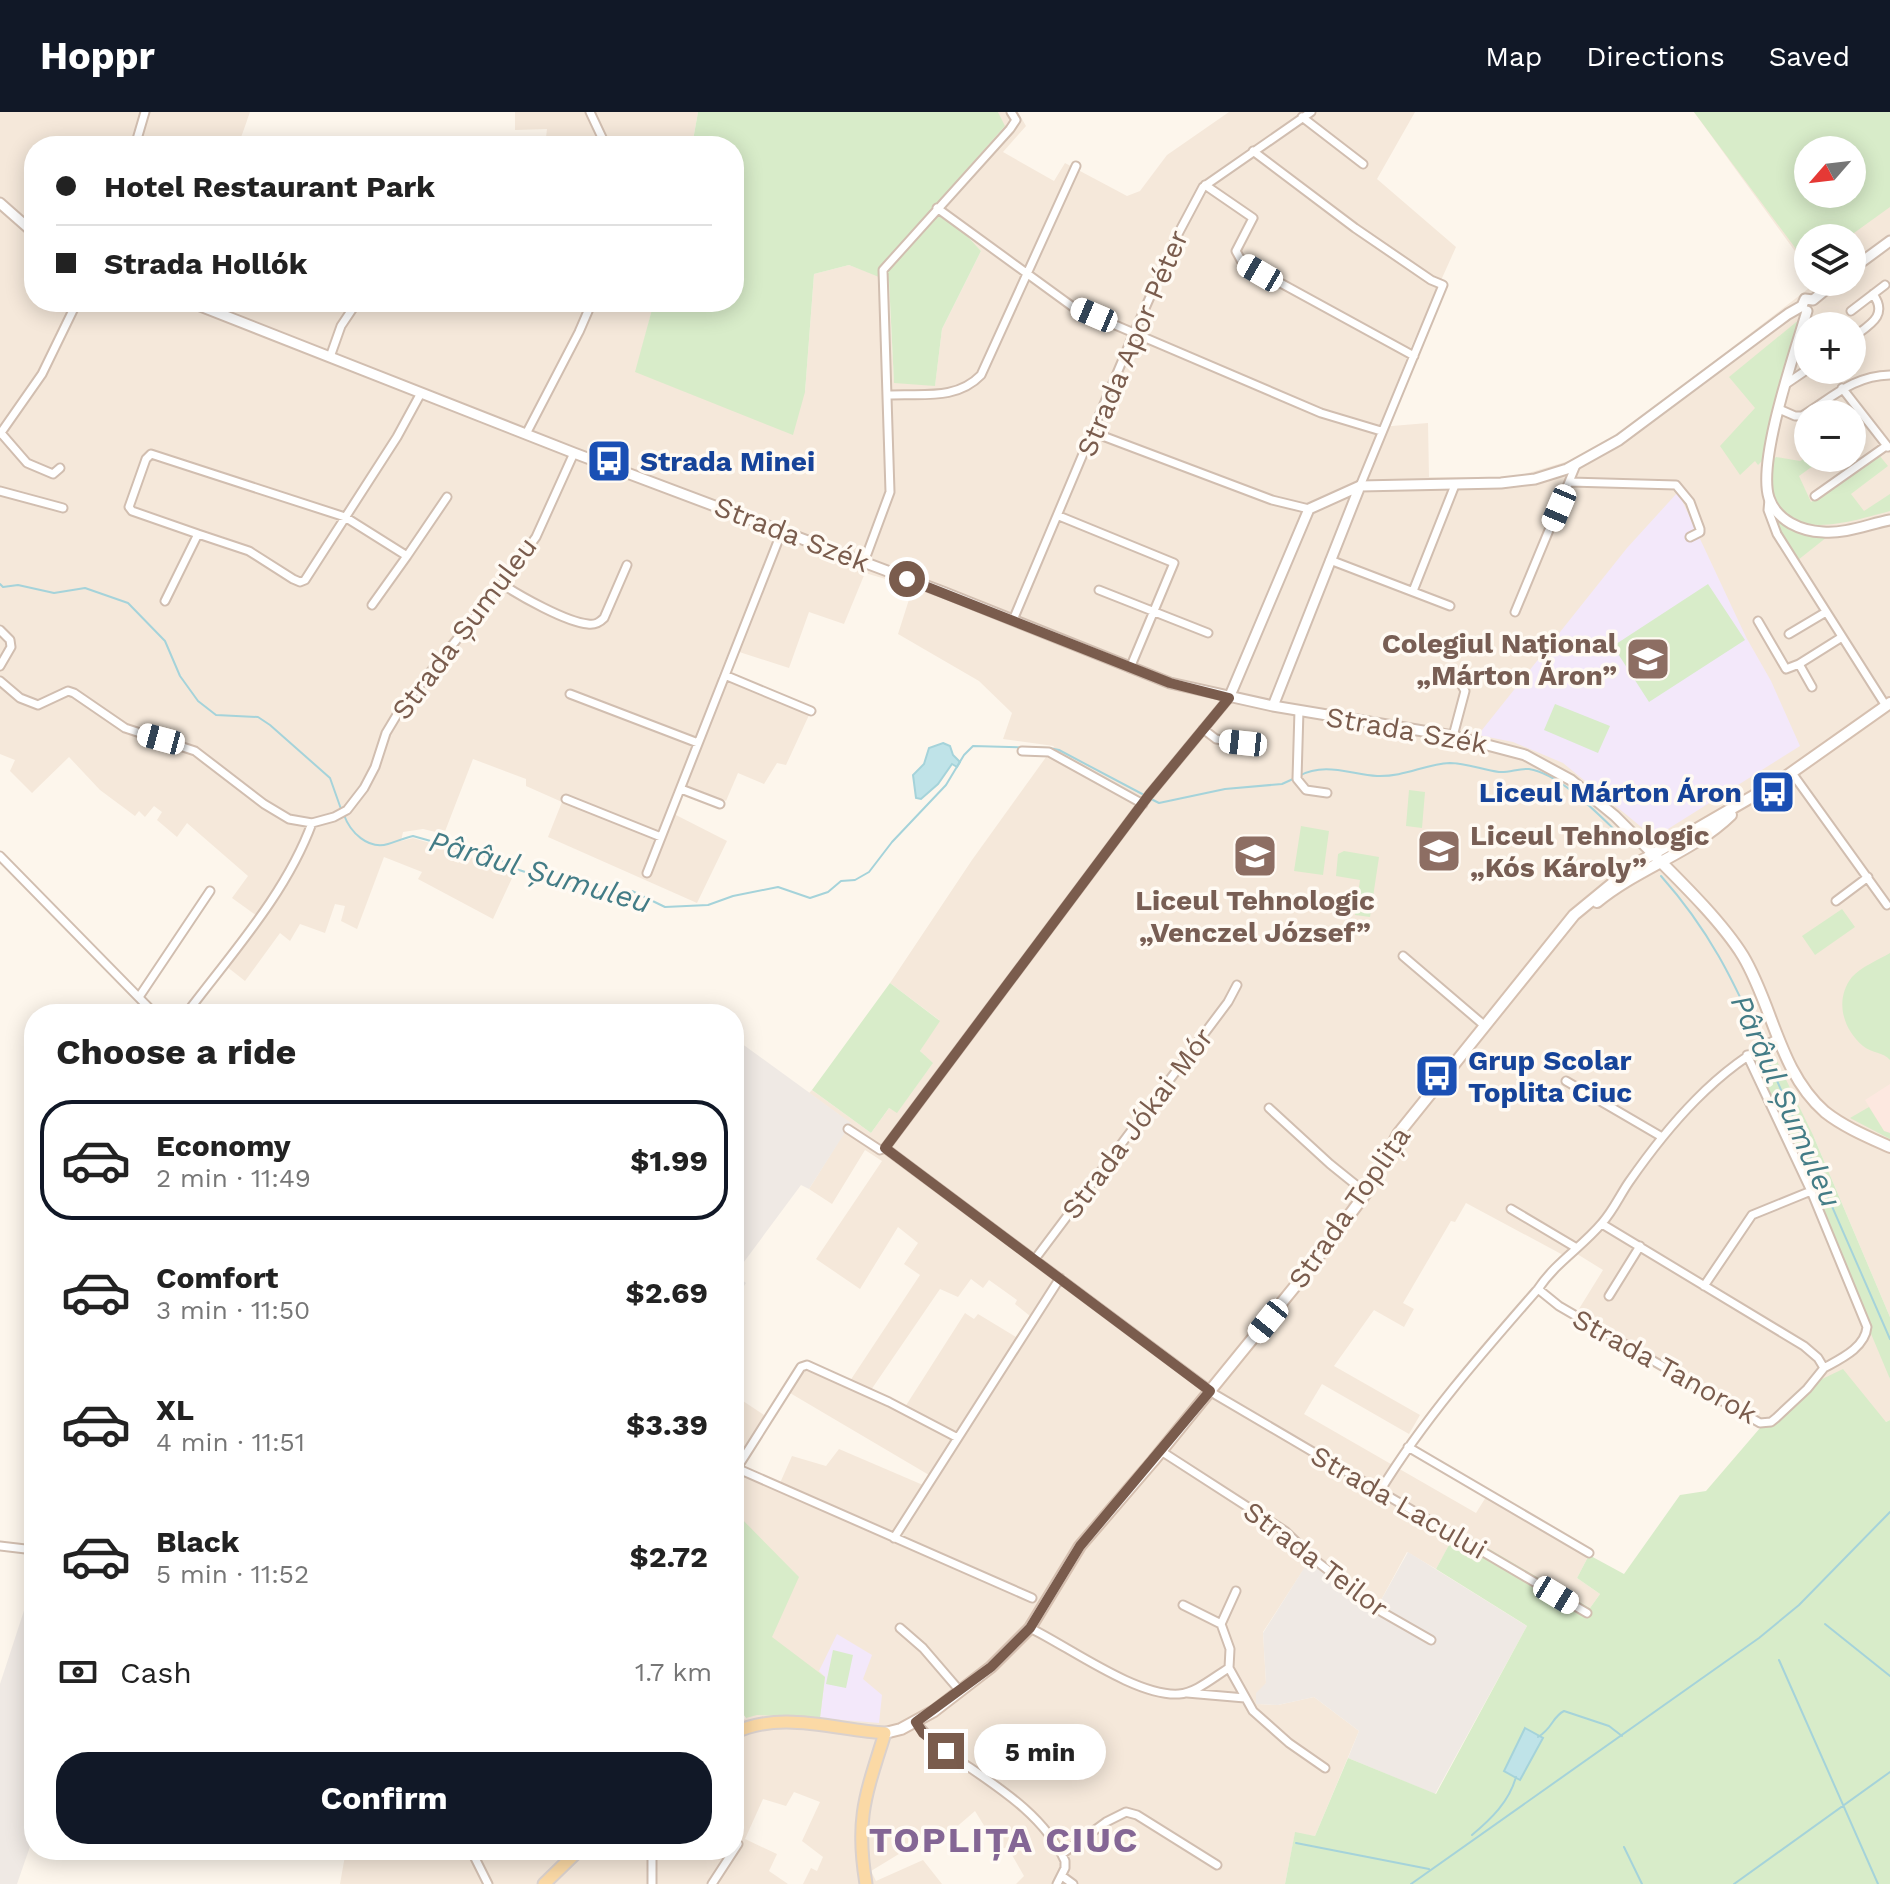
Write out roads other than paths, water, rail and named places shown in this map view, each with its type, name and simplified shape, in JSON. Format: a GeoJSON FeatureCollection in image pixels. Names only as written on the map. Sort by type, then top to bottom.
{"type":"FeatureCollection","features":[{"type":"Feature","properties":{"kind":"main road","name":"Strada Toplița"},"geometry":{"type":"LineString","coordinates":[[744,1728],[754,1724],[791,1722],[885,1733],[916,1722],[991,1667],[1030,1628],[1080,1546],[1305,1274],[1366,1193],[1398,1134],[1574,915],[1608,885],[1657,858],[1792,773],[1888,704]]}},
{"type":"Feature","properties":{"kind":"main road"},"geometry":{"type":"LineString","coordinates":[[1657,858],[1739,949],[1801,1084],[1819,1106],[1839,1121],[1890,1147]]}},
{"type":"Feature","properties":{"kind":"main road"},"geometry":{"type":"LineString","coordinates":[[866,1884],[862,1808],[885,1733]]}},
{"type":"Feature","properties":{"kind":"main road"},"geometry":{"type":"LineString","coordinates":[[544,1884],[569,1860]]}},
{"type":"Feature","properties":{"kind":"street"},"geometry":{"type":"LineString","coordinates":[[138,136],[145,112]]}},
{"type":"Feature","properties":{"kind":"street"},"geometry":{"type":"LineString","coordinates":[[590,112],[601,136]]}},
{"type":"Feature","properties":{"kind":"street"},"geometry":{"type":"LineString","coordinates":[[864,562],[890,492],[883,270],[1016,120],[1011,112]]}},
{"type":"Feature","properties":{"kind":"street","name":"Strada Apor Péter"},"geometry":{"type":"LineString","coordinates":[[1013,620],[1134,333],[1178,234],[1205,185],[1311,112]]}},
{"type":"Feature","properties":{"kind":"street"},"geometry":{"type":"LineString","coordinates":[[1302,117],[1363,164]]}},
{"type":"Feature","properties":{"kind":"street"},"geometry":{"type":"LineString","coordinates":[[1253,151],[1355,228],[1443,285],[1381,431],[1273,706]]}},
{"type":"Feature","properties":{"kind":"street"},"geometry":{"type":"LineString","coordinates":[[888,395],[959,392],[972,385],[988,363],[1076,166]]}},
{"type":"Feature","properties":{"kind":"street"},"geometry":{"type":"LineString","coordinates":[[1205,185],[1253,218],[1236,251],[1242,262],[1414,356]]}},
{"type":"Feature","properties":{"kind":"street"},"geometry":{"type":"LineString","coordinates":[[0,203],[24,224]]}},
{"type":"Feature","properties":{"kind":"street"},"geometry":{"type":"LineString","coordinates":[[937,208],[1073,307],[1321,413],[1381,431]]}},
{"type":"Feature","properties":{"kind":"street"},"geometry":{"type":"LineString","coordinates":[[1866,259],[1890,241]]}},
{"type":"Feature","properties":{"kind":"street"},"geometry":{"type":"LineString","coordinates":[[1851,311],[1885,285]]}},
{"type":"Feature","properties":{"kind":"street"},"geometry":{"type":"LineString","coordinates":[[1866,328],[1881,312],[1873,294]]}},
{"type":"Feature","properties":{"kind":"street"},"geometry":{"type":"LineString","coordinates":[[1818,296],[1813,300],[1805,299],[1779,409],[1768,466],[1768,510],[1777,534],[1888,704]]}},
{"type":"Feature","properties":{"kind":"street"},"geometry":{"type":"LineString","coordinates":[[1092,432],[1272,500],[1309,509],[1360,486],[1517,482],[1576,465],[1619,440],[1788,314],[1805,309]]}},
{"type":"Feature","properties":{"kind":"street"},"geometry":{"type":"LineString","coordinates":[[60,468],[53,474],[33,467],[0,433],[42,374],[72,312]]}},
{"type":"Feature","properties":{"kind":"street","name":"Strada Szék"},"geometry":{"type":"LineString","coordinates":[[215,312],[1176,685],[1229,698],[1453,736],[1504,748],[1552,768],[1599,801],[1657,858]]}},
{"type":"Feature","properties":{"kind":"street"},"geometry":{"type":"LineString","coordinates":[[330,357],[341,326],[350,312]]}},
{"type":"Feature","properties":{"kind":"street"},"geometry":{"type":"LineString","coordinates":[[526,434],[588,312]]}},
{"type":"Feature","properties":{"kind":"street"},"geometry":{"type":"LineString","coordinates":[[1779,409],[1802,416],[1842,388],[1863,378],[1890,375]]}},
{"type":"Feature","properties":{"kind":"street"},"geometry":{"type":"LineString","coordinates":[[1786,384],[1794,379]]}},
{"type":"Feature","properties":{"kind":"street"},"geometry":{"type":"LineString","coordinates":[[1815,496],[1888,447],[1842,388]]}},
{"type":"Feature","properties":{"kind":"street"},"geometry":{"type":"LineString","coordinates":[[407,556],[345,517],[151,454],[146,459],[129,507],[132,511],[249,551],[300,582],[309,575],[345,517],[397,437],[421,393]]}},
{"type":"Feature","properties":{"kind":"street","name":"Strada Șumuleu"},"geometry":{"type":"LineString","coordinates":[[312,823],[343,812],[370,777],[396,715],[536,537],[574,453]]}},
{"type":"Feature","properties":{"kind":"street"},"geometry":{"type":"LineString","coordinates":[[1515,612],[1576,465]]}},
{"type":"Feature","properties":{"kind":"street"},"geometry":{"type":"LineString","coordinates":[[1570,482],[1676,485],[1690,502],[1700,529],[1690,537]]}},
{"type":"Feature","properties":{"kind":"street"},"geometry":{"type":"LineString","coordinates":[[1413,591],[1455,485]]}},
{"type":"Feature","properties":{"kind":"street"},"geometry":{"type":"LineString","coordinates":[[0,491],[63,508]]}},
{"type":"Feature","properties":{"kind":"street"},"geometry":{"type":"LineString","coordinates":[[1769,496],[1785,520],[1810,531],[1835,532],[1890,520]]}},
{"type":"Feature","properties":{"kind":"street"},"geometry":{"type":"LineString","coordinates":[[372,605],[447,497]]}},
{"type":"Feature","properties":{"kind":"street"},"geometry":{"type":"LineString","coordinates":[[885,1148],[1146,800],[1229,698],[1309,509]]}},
{"type":"Feature","properties":{"kind":"street"},"geometry":{"type":"LineString","coordinates":[[1059,516],[1174,563],[1130,668]]}},
{"type":"Feature","properties":{"kind":"street"},"geometry":{"type":"LineString","coordinates":[[647,873],[782,531]]}},
{"type":"Feature","properties":{"kind":"street"},"geometry":{"type":"LineString","coordinates":[[165,601],[198,534]]}},
{"type":"Feature","properties":{"kind":"street"},"geometry":{"type":"LineString","coordinates":[[1330,560],[1450,606]]}},
{"type":"Feature","properties":{"kind":"street"},"geometry":{"type":"LineString","coordinates":[[502,584],[567,618],[589,625],[597,624],[604,618],[627,565]]}},
{"type":"Feature","properties":{"kind":"street"},"geometry":{"type":"LineString","coordinates":[[1099,590],[1208,633]]}},
{"type":"Feature","properties":{"kind":"street"},"geometry":{"type":"LineString","coordinates":[[1789,634],[1826,612]]}},
{"type":"Feature","properties":{"kind":"street"},"geometry":{"type":"LineString","coordinates":[[1758,621],[1786,669],[1842,637]]}},
{"type":"Feature","properties":{"kind":"street"},"geometry":{"type":"LineString","coordinates":[[0,630],[10,640],[11,647],[0,666]]}},
{"type":"Feature","properties":{"kind":"street"},"geometry":{"type":"LineString","coordinates":[[1799,664],[1812,687]]}},
{"type":"Feature","properties":{"kind":"street"},"geometry":{"type":"LineString","coordinates":[[727,676],[811,711]]}},
{"type":"Feature","properties":{"kind":"street"},"geometry":{"type":"LineString","coordinates":[[0,681],[20,698],[38,705],[68,691],[74,693],[125,728],[195,751],[289,819],[312,823],[303,847],[267,906],[194,1004]]}},
{"type":"Feature","properties":{"kind":"street"},"geometry":{"type":"LineString","coordinates":[[1453,736],[1465,691],[1461,684]]}},
{"type":"Feature","properties":{"kind":"street"},"geometry":{"type":"LineString","coordinates":[[570,694],[698,743]]}},
{"type":"Feature","properties":{"kind":"street"},"geometry":{"type":"LineString","coordinates":[[1299,710],[1297,779],[1306,790],[1327,793]]}},
{"type":"Feature","properties":{"kind":"street"},"geometry":{"type":"LineString","coordinates":[[1203,729],[1216,739],[1243,743]]}},
{"type":"Feature","properties":{"kind":"street"},"geometry":{"type":"LineString","coordinates":[[1022,751],[1049,752],[1146,800]]}},
{"type":"Feature","properties":{"kind":"street"},"geometry":{"type":"LineString","coordinates":[[1792,773],[1887,905]]}},
{"type":"Feature","properties":{"kind":"street"},"geometry":{"type":"LineString","coordinates":[[681,789],[720,804]]}},
{"type":"Feature","properties":{"kind":"street"},"geometry":{"type":"LineString","coordinates":[[566,799],[661,837]]}},
{"type":"Feature","properties":{"kind":"street"},"geometry":{"type":"LineString","coordinates":[[0,856],[146,1004]]}},
{"type":"Feature","properties":{"kind":"street"},"geometry":{"type":"LineString","coordinates":[[1836,901],[1868,877]]}},
{"type":"Feature","properties":{"kind":"street"},"geometry":{"type":"LineString","coordinates":[[139,997],[210,891]]}},
{"type":"Feature","properties":{"kind":"street"},"geometry":{"type":"LineString","coordinates":[[1403,956],[1485,1026]]}},
{"type":"Feature","properties":{"kind":"street","name":"Strada Jókai Mór"},"geometry":{"type":"LineString","coordinates":[[1035,1259],[1228,1002],[1237,985]]}},
{"type":"Feature","properties":{"kind":"street"},"geometry":{"type":"LineString","coordinates":[[1380,1491],[1408,1447],[1548,1274],[1602,1224],[1662,1137],[1707,1090],[1747,1055],[1779,1038]]}},
{"type":"Feature","properties":{"kind":"street","name":"Strada Tanorok"},"geometry":{"type":"LineString","coordinates":[[1538,1289],[1559,1306],[1760,1423],[1771,1422],[1807,1389],[1824,1368],[1858,1347],[1865,1338],[1867,1327],[1811,1191],[1747,1055]]}},
{"type":"Feature","properties":{"kind":"street"},"geometry":{"type":"LineString","coordinates":[[1566,1081],[1662,1137]]}},
{"type":"Feature","properties":{"kind":"street"},"geometry":{"type":"LineString","coordinates":[[1269,1108],[1366,1193]]}},
{"type":"Feature","properties":{"kind":"street","name":"Strada Lacului"},"geometry":{"type":"LineString","coordinates":[[848,1129],[880,1150],[885,1148],[1210,1391],[1587,1613]]}},
{"type":"Feature","properties":{"kind":"street"},"geometry":{"type":"LineString","coordinates":[[1704,1286],[1752,1215],[1811,1191]]}},
{"type":"Feature","properties":{"kind":"street"},"geometry":{"type":"LineString","coordinates":[[1511,1209],[1575,1247]]}},
{"type":"Feature","properties":{"kind":"street"},"geometry":{"type":"LineString","coordinates":[[1602,1224],[1804,1346],[1824,1368]]}},
{"type":"Feature","properties":{"kind":"street"},"geometry":{"type":"LineString","coordinates":[[1609,1296],[1640,1246]]}},
{"type":"Feature","properties":{"kind":"street"},"geometry":{"type":"LineString","coordinates":[[894,1538],[1060,1278]]}},
{"type":"Feature","properties":{"kind":"street"},"geometry":{"type":"LineString","coordinates":[[744,1456],[804,1365],[889,1402],[956,1437]]}},
{"type":"Feature","properties":{"kind":"street"},"geometry":{"type":"LineString","coordinates":[[1408,1447],[1589,1553]]}},
{"type":"Feature","properties":{"kind":"street","name":"Strada Teilor"},"geometry":{"type":"LineString","coordinates":[[1161,1451],[1285,1531],[1315,1560],[1382,1612],[1431,1640]]}},
{"type":"Feature","properties":{"kind":"street"},"geometry":{"type":"LineString","coordinates":[[744,1472],[1032,1598]]}},
{"type":"Feature","properties":{"kind":"street"},"geometry":{"type":"LineString","coordinates":[[0,1546],[24,1549]]}},
{"type":"Feature","properties":{"kind":"street"},"geometry":{"type":"LineString","coordinates":[[1221,1624],[1236,1591]]}},
{"type":"Feature","properties":{"kind":"street"},"geometry":{"type":"LineString","coordinates":[[1183,1605],[1221,1624],[1230,1649],[1229,1668],[1259,1718],[1325,1768]]}},
{"type":"Feature","properties":{"kind":"street"},"geometry":{"type":"LineString","coordinates":[[900,1628],[923,1648],[960,1691]]}},
{"type":"Feature","properties":{"kind":"street"},"geometry":{"type":"LineString","coordinates":[[1030,1628],[1137,1685],[1166,1693],[1245,1698]]}},
{"type":"Feature","properties":{"kind":"street"},"geometry":{"type":"LineString","coordinates":[[1185,1693],[1229,1668]]}},
{"type":"Feature","properties":{"kind":"street"},"geometry":{"type":"LineString","coordinates":[[916,1722],[923,1733],[946,1751],[1023,1805],[1062,1854],[1065,1861],[1057,1884]]}},
{"type":"Feature","properties":{"kind":"street"},"geometry":{"type":"LineString","coordinates":[[1062,1854],[1106,1822],[1126,1812],[1137,1815],[1217,1865]]}},
{"type":"Feature","properties":{"kind":"street"},"geometry":{"type":"LineString","coordinates":[[476,1860],[488,1884]]}},
{"type":"Feature","properties":{"kind":"street"},"geometry":{"type":"LineString","coordinates":[[652,1860],[652,1884]]}},
{"type":"Feature","properties":{"kind":"street"},"geometry":{"type":"LineString","coordinates":[[712,1884],[728,1860]]}},
{"type":"Feature","properties":{"kind":"street"},"geometry":{"type":"LineString","coordinates":[[1062,1876],[1073,1884]]}},
{"type":"Feature","properties":{"kind":"water"},"geometry":{"type":"Polygon","coordinates":[[[943,743],[950,746],[960,762],[957,767],[952,764],[938,784],[921,799],[916,798],[913,775],[924,764],[929,748],[943,743]]]}},
{"type":"Feature","properties":{"kind":"water"},"geometry":{"type":"Polygon","coordinates":[[[1525,1728],[1543,1738],[1520,1780],[1504,1771],[1525,1728]]]}},
{"type":"Feature","properties":{"kind":"waterway","name":"Pârâul Șumuleu"},"geometry":{"type":"LineString","coordinates":[[0,584],[3,587],[18,585],[54,593],[85,588],[128,603],[165,641],[180,676],[198,701],[216,715],[258,717],[270,725],[330,778],[341,809]]}},
{"type":"Feature","properties":{"kind":"waterway","name":"Pârâul Șumuleu"},"geometry":{"type":"LineString","coordinates":[[344,815],[355,833],[367,842],[381,845],[413,836],[505,862],[519,870],[572,887],[605,893],[632,891],[665,907],[708,905],[733,896],[778,887],[810,898],[828,892],[841,881],[855,880],[869,872],[892,842],[946,785],[973,746],[1059,750],[1146,796]]}},
{"type":"Feature","properties":{"kind":"waterway","name":"Pârâul Șumuleu"},"geometry":{"type":"LineString","coordinates":[[1299,776],[1328,769],[1387,776],[1450,763],[1499,772],[1529,769],[1541,772],[1565,786],[1619,834]]}},
{"type":"Feature","properties":{"kind":"waterway","name":"Pârâul Șumuleu"},"geometry":{"type":"LineString","coordinates":[[1151,799],[1159,803],[1225,789],[1282,784],[1293,779]]}},
{"type":"Feature","properties":{"kind":"waterway","name":"Pârâul Șumuleu"},"geometry":{"type":"LineString","coordinates":[[1661,876],[1693,916],[1719,956],[1762,1045]]}},
{"type":"Feature","properties":{"kind":"waterway","name":"Pârâul Șumuleu"},"geometry":{"type":"LineString","coordinates":[[1764,1051],[1890,1339]]}},
{"type":"Feature","properties":{"kind":"waterway"},"geometry":{"type":"LineString","coordinates":[[1411,1884],[1759,1638],[1799,1605],[1890,1512]]}},
{"type":"Feature","properties":{"kind":"waterway"},"geometry":{"type":"LineString","coordinates":[[1825,1624],[1890,1676]]}},
{"type":"Feature","properties":{"kind":"waterway"},"geometry":{"type":"LineString","coordinates":[[1779,1660],[1878,1884]]}},
{"type":"Feature","properties":{"kind":"waterway"},"geometry":{"type":"LineString","coordinates":[[1538,1737],[1564,1711],[1609,1726],[1622,1736]]}},
{"type":"Feature","properties":{"kind":"waterway"},"geometry":{"type":"LineString","coordinates":[[1734,1884],[1890,1772]]}},
{"type":"Feature","properties":{"kind":"waterway"},"geometry":{"type":"LineString","coordinates":[[1472,1835],[1504,1802],[1516,1777]]}},
{"type":"Feature","properties":{"kind":"waterway"},"geometry":{"type":"LineString","coordinates":[[1296,1843],[1429,1869]]}},
{"type":"Feature","properties":{"kind":"waterway"},"geometry":{"type":"LineString","coordinates":[[1624,1847],[1642,1884]]}},
{"type":"Feature","properties":{"kind":"place","name":"Strada Minei"},"geometry":{"type":"Point","coordinates":[609,461]}},
{"type":"Feature","properties":{"kind":"place","name":"Colegiul Național „Márton Áron”"},"geometry":{"type":"Point","coordinates":[1648,659]}},
{"type":"Feature","properties":{"kind":"place","name":"Liceul Márton Áron"},"geometry":{"type":"Point","coordinates":[1773,792]}},
{"type":"Feature","properties":{"kind":"place","name":"Liceul Tehnologic „Kós Károly”"},"geometry":{"type":"Point","coordinates":[1439,851]}},
{"type":"Feature","properties":{"kind":"place","name":"Liceul Tehnologic „Venczel József”"},"geometry":{"type":"Point","coordinates":[1255,856]}},
{"type":"Feature","properties":{"kind":"place","name":"Grup Scolar Toplita Ciuc"},"geometry":{"type":"Point","coordinates":[1437,1076]}},
{"type":"Feature","properties":{"kind":"district","name":"TOPLIȚA CIUC"},"geometry":{"type":"Point","coordinates":[1004,1839]}}]}
